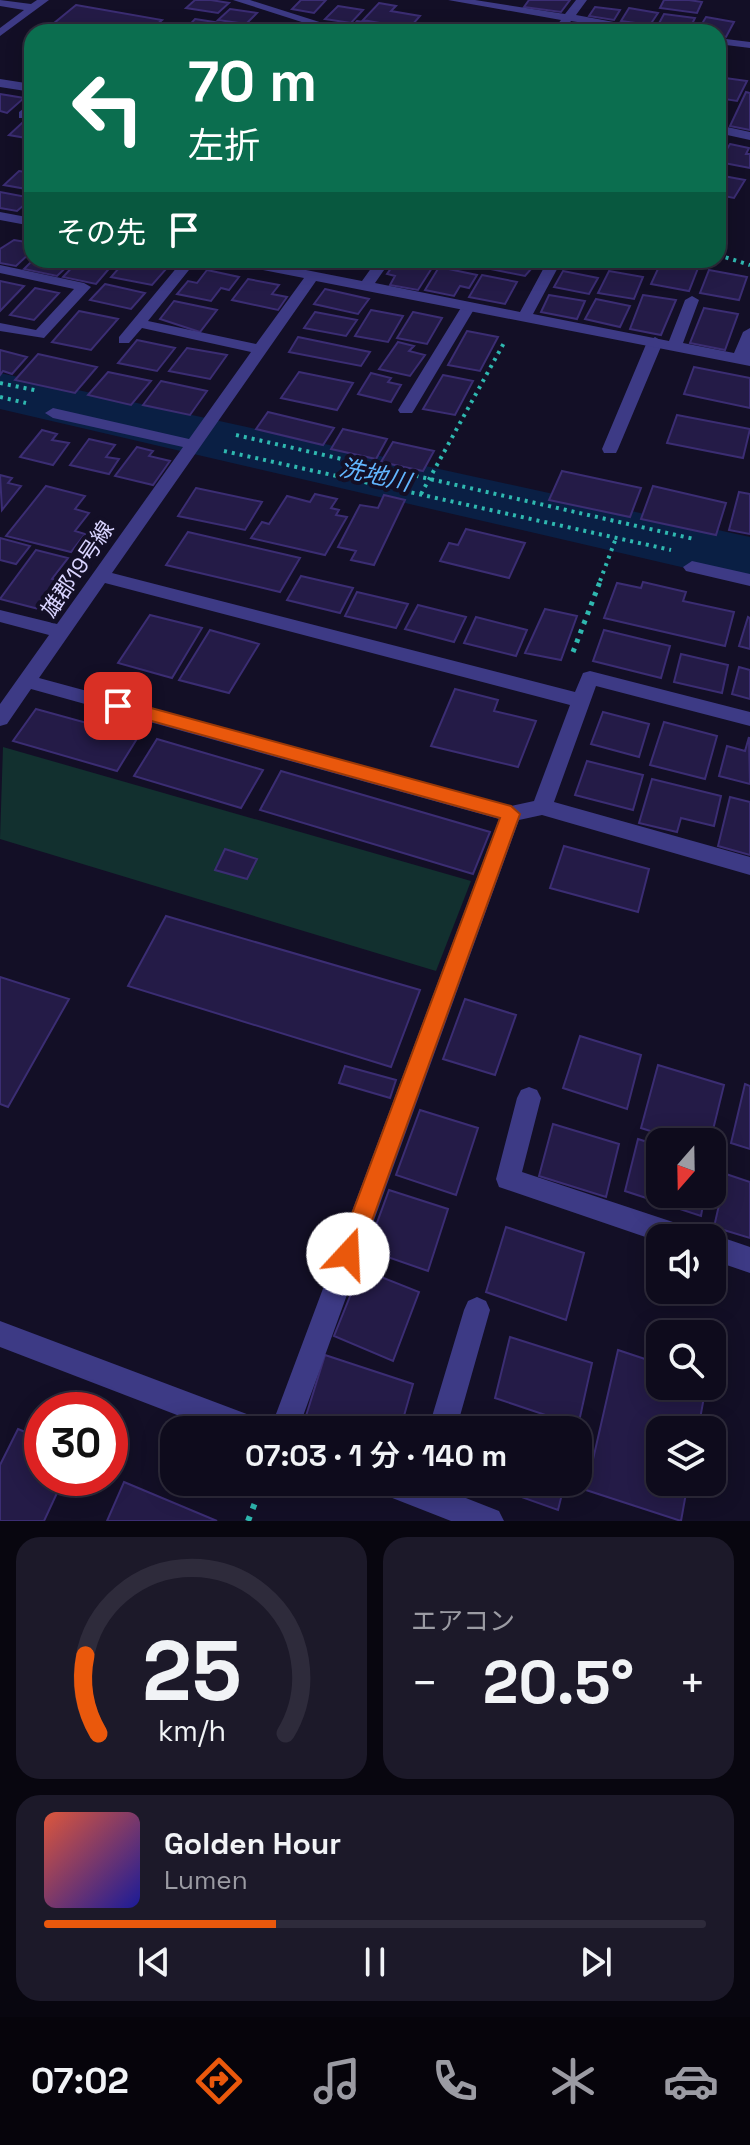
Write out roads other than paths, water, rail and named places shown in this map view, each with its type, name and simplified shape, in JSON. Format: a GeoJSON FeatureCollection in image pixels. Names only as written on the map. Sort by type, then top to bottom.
{"type":"FeatureCollection","features":[{"type":"Feature","properties":{"kind":"street"},"geometry":{"type":"LineString","coordinates":[[238,0],[318,24]]}},
{"type":"Feature","properties":{"kind":"street"},"geometry":{"type":"LineString","coordinates":[[453,0],[609,24]]}},
{"type":"Feature","properties":{"kind":"street"},"geometry":{"type":"LineString","coordinates":[[564,24],[582,0]]}},
{"type":"Feature","properties":{"kind":"street"},"geometry":{"type":"LineString","coordinates":[[0,3],[39,4]]}},
{"type":"Feature","properties":{"kind":"street"},"geometry":{"type":"LineString","coordinates":[[0,33],[39,4]]}},
{"type":"Feature","properties":{"kind":"street"},"geometry":{"type":"LineString","coordinates":[[726,42],[750,45]]}},
{"type":"Feature","properties":{"kind":"street"},"geometry":{"type":"LineString","coordinates":[[0,83],[24,87]]}},
{"type":"Feature","properties":{"kind":"street"},"geometry":{"type":"LineString","coordinates":[[726,131],[750,136]]}},
{"type":"Feature","properties":{"kind":"street"},"geometry":{"type":"LineString","coordinates":[[0,216],[24,220]]}},
{"type":"Feature","properties":{"kind":"street"},"geometry":{"type":"LineString","coordinates":[[124,340],[183,268]]}},
{"type":"Feature","properties":{"kind":"street"},"geometry":{"type":"LineString","coordinates":[[366,286],[378,268]]}},
{"type":"Feature","properties":{"kind":"street"},"geometry":{"type":"LineString","coordinates":[[521,316],[550,268]]}},
{"type":"Feature","properties":{"kind":"street"},"geometry":{"type":"LineString","coordinates":[[0,269],[84,287],[39,335],[0,327]]}},
{"type":"Feature","properties":{"kind":"street"},"geometry":{"type":"LineString","coordinates":[[309,269],[366,286],[745,360],[750,332]]}},
{"type":"Feature","properties":{"kind":"street","name":"雄郡19号線"},"geometry":{"type":"LineString","coordinates":[[0,719],[63,632],[309,269]]}},
{"type":"Feature","properties":{"kind":"street"},"geometry":{"type":"LineString","coordinates":[[674,346],[692,300]]}},
{"type":"Feature","properties":{"kind":"street"},"geometry":{"type":"LineString","coordinates":[[406,410],[469,306]]}},
{"type":"Feature","properties":{"kind":"street"},"geometry":{"type":"LineString","coordinates":[[138,323],[257,349]]}},
{"type":"Feature","properties":{"kind":"street"},"geometry":{"type":"LineString","coordinates":[[610,449],[655,342]]}},
{"type":"Feature","properties":{"kind":"street"},"geometry":{"type":"LineString","coordinates":[[53,413],[197,436]]}},
{"type":"Feature","properties":{"kind":"street"},"geometry":{"type":"LineString","coordinates":[[692,567],[750,580]]}},
{"type":"Feature","properties":{"kind":"street"},"geometry":{"type":"LineString","coordinates":[[100,576],[582,701]]}},
{"type":"Feature","properties":{"kind":"street"},"geometry":{"type":"LineString","coordinates":[[0,616],[63,632]]}},
{"type":"Feature","properties":{"kind":"street"},"geometry":{"type":"LineString","coordinates":[[542,807],[590,678],[750,719]]}},
{"type":"Feature","properties":{"kind":"street"},"geometry":{"type":"LineString","coordinates":[[27,681],[511,814],[542,807],[750,866]]}},
{"type":"Feature","properties":{"kind":"street"},"geometry":{"type":"LineString","coordinates":[[289,1416],[511,814]]}},
{"type":"Feature","properties":{"kind":"street"},"geometry":{"type":"LineString","coordinates":[[529,1098],[508,1179],[646,1225]]}},
{"type":"Feature","properties":{"kind":"street"},"geometry":{"type":"LineString","coordinates":[[726,1252],[750,1260]]}},
{"type":"Feature","properties":{"kind":"street"},"geometry":{"type":"LineString","coordinates":[[446,1416],[477,1310]]}},
{"type":"Feature","properties":{"kind":"street"},"geometry":{"type":"LineString","coordinates":[[0,1334],[215,1416]]}},
{"type":"Feature","properties":{"kind":"street"},"geometry":{"type":"LineString","coordinates":[[439,1496],[489,1521]]}},
{"type":"Feature","properties":{"kind":"waterway","name":"洗地川"},"geometry":{"type":"LineString","coordinates":[[0,391],[750,560]]}}]}
